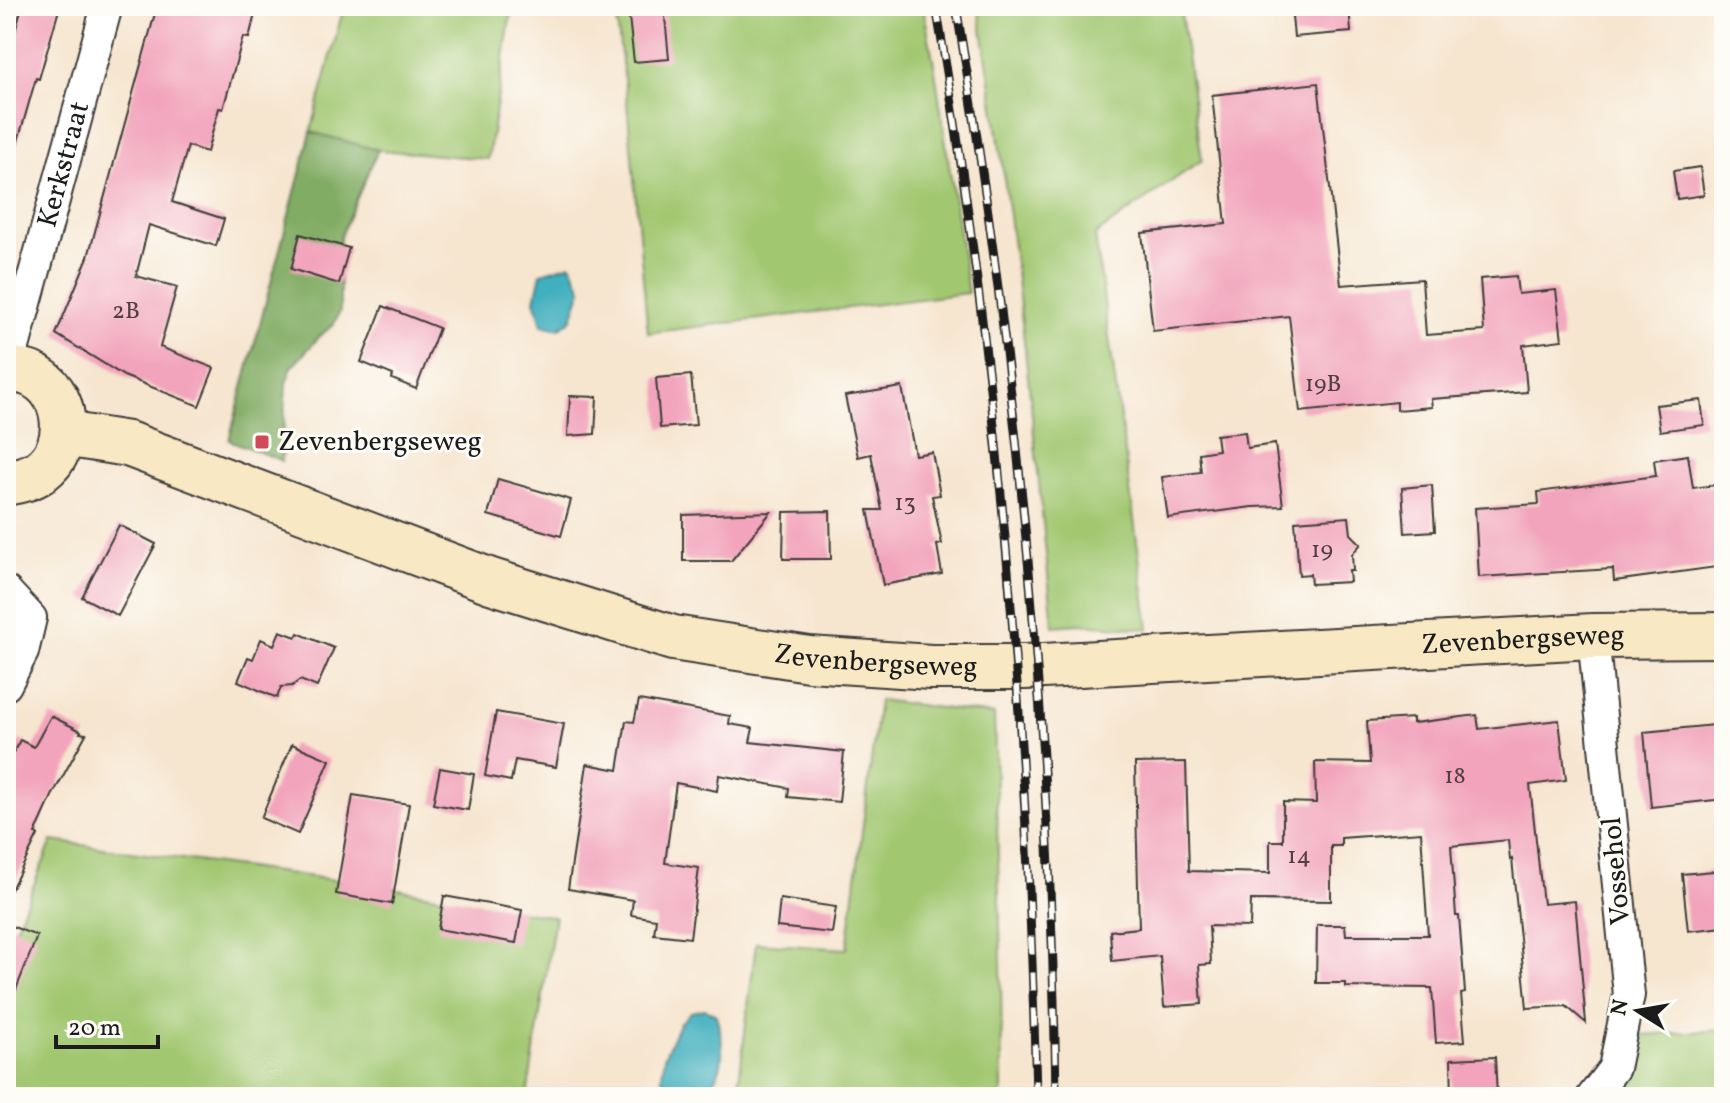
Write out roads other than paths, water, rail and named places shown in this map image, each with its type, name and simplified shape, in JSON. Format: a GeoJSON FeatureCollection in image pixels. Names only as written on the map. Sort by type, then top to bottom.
{"type":"FeatureCollection","features":[{"type":"Feature","properties":{"kind":"street","name":"Kerkstraat"},"geometry":{"type":"LineString","coordinates":[[7,369],[107,6]]}},
{"type":"Feature","properties":{"kind":"street"},"geometry":{"type":"LineString","coordinates":[[6,483],[40,472],[51,462],[64,434],[62,410],[50,389],[31,374],[7,369]]}},
{"type":"Feature","properties":{"kind":"street","name":"Zevenbergseweg"},"geometry":{"type":"LineString","coordinates":[[64,434],[128,444],[491,581],[673,638],[809,659],[931,667],[1025,667],[1593,636],[1724,635]]}},
{"type":"Feature","properties":{"kind":"street"},"geometry":{"type":"LineString","coordinates":[[6,591],[31,618],[23,652],[6,685]]}},
{"type":"Feature","properties":{"kind":"street","name":"Vossehol"},"geometry":{"type":"LineString","coordinates":[[1592,1097],[1614,1068],[1629,995],[1593,636]]}},
{"type":"Feature","properties":{"kind":"water"},"geometry":{"type":"Polygon","coordinates":[[[571,264],[582,289],[572,319],[559,329],[542,325],[535,300],[541,273],[571,264]]]}},
{"type":"Feature","properties":{"kind":"water"},"geometry":{"type":"Polygon","coordinates":[[[705,1009],[716,1015],[722,1039],[721,1065],[714,1079],[697,1095],[673,1096],[664,1089],[664,1057],[679,1024],[691,1012],[705,1009]]]}},
{"type":"Feature","properties":{"kind":"railway"},"geometry":{"type":"LineString","coordinates":[[936,6],[977,277],[1006,550],[1026,823],[1036,1097]]}},
{"type":"Feature","properties":{"kind":"railway"},"geometry":{"type":"LineString","coordinates":[[956,6],[997,277],[1027,550],[1047,823],[1056,1097]]}},
{"type":"Feature","properties":{"kind":"place","name":"Zevenbergseweg"},"geometry":{"type":"Point","coordinates":[262,442]}}]}
